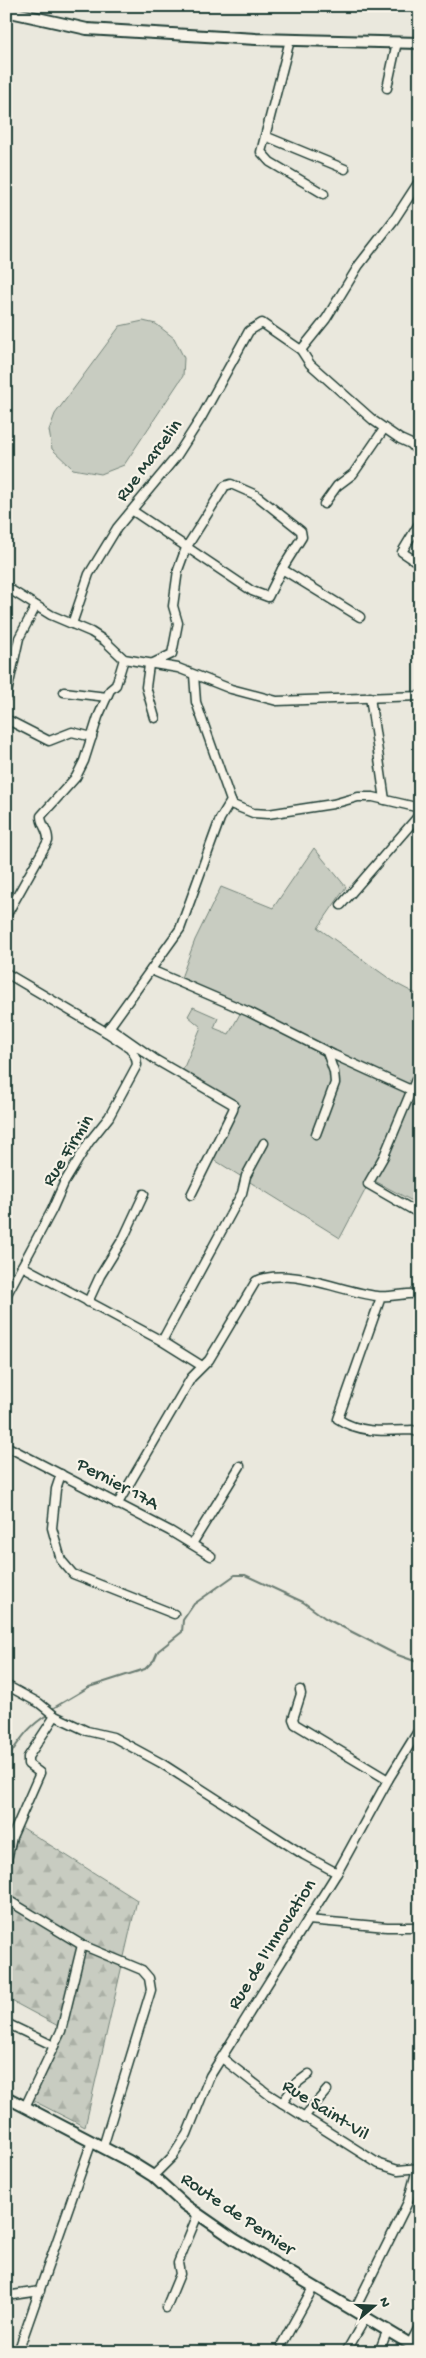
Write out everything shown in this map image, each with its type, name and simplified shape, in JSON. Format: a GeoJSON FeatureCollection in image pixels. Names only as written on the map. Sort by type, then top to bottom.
{"type":"FeatureCollection","features":[{"type":"Feature","properties":{"kind":"street"},"geometry":{"type":"LineString","coordinates":[[6,11],[88,29],[290,40],[420,43]]}},
{"type":"Feature","properties":{"kind":"street"},"geometry":{"type":"LineString","coordinates":[[290,40],[261,152],[270,162],[324,194]]}},
{"type":"Feature","properties":{"kind":"street"},"geometry":{"type":"LineString","coordinates":[[387,88],[397,42]]}},
{"type":"Feature","properties":{"kind":"street"},"geometry":{"type":"LineString","coordinates":[[265,136],[345,169]]}},
{"type":"Feature","properties":{"kind":"street"},"geometry":{"type":"LineString","coordinates":[[420,180],[394,220],[359,265],[326,319],[301,350],[310,364],[384,429],[411,444],[420,454]]}},
{"type":"Feature","properties":{"kind":"street","name":"Rue Marcelin"},"geometry":{"type":"LineString","coordinates":[[72,624],[89,574],[118,528],[176,456],[201,418],[249,331],[262,323],[301,350]]}},
{"type":"Feature","properties":{"kind":"street"},"geometry":{"type":"LineString","coordinates":[[324,504],[337,486],[353,474],[384,429]]}},
{"type":"Feature","properties":{"kind":"street"},"geometry":{"type":"LineString","coordinates":[[133,511],[186,548],[252,591],[268,597],[302,536],[300,531],[256,495],[231,484],[225,486],[186,548],[178,570],[173,606],[178,623],[172,654],[149,665]]}},
{"type":"Feature","properties":{"kind":"street"},"geometry":{"type":"LineString","coordinates":[[420,522],[402,552],[420,564]]}},
{"type":"Feature","properties":{"kind":"street"},"geometry":{"type":"LineString","coordinates":[[282,569],[360,617]]}},
{"type":"Feature","properties":{"kind":"street"},"geometry":{"type":"LineString","coordinates":[[6,587],[36,606],[105,641],[124,659],[149,665],[178,668],[231,688],[278,701],[420,696]]}},
{"type":"Feature","properties":{"kind":"street"},"geometry":{"type":"LineString","coordinates":[[6,697],[19,638],[36,606]]}},
{"type":"Feature","properties":{"kind":"street"},"geometry":{"type":"LineString","coordinates":[[6,916],[48,841],[47,830],[41,822],[40,816],[76,777],[107,697],[116,685],[124,659]]}},
{"type":"Feature","properties":{"kind":"street"},"geometry":{"type":"LineString","coordinates":[[149,665],[146,688],[155,718]]}},
{"type":"Feature","properties":{"kind":"street"},"geometry":{"type":"LineString","coordinates":[[194,675],[196,702],[233,805],[253,813],[268,814],[333,804],[358,797],[385,800],[420,808]]}},
{"type":"Feature","properties":{"kind":"street"},"geometry":{"type":"LineString","coordinates":[[64,692],[107,697]]}},
{"type":"Feature","properties":{"kind":"street"},"geometry":{"type":"LineString","coordinates":[[370,697],[385,800]]}},
{"type":"Feature","properties":{"kind":"street"},"geometry":{"type":"LineString","coordinates":[[6,719],[49,741],[72,732],[92,737]]}},
{"type":"Feature","properties":{"kind":"street"},"geometry":{"type":"LineString","coordinates":[[108,1029],[180,929],[220,819],[231,801]]}},
{"type":"Feature","properties":{"kind":"street"},"geometry":{"type":"LineString","coordinates":[[341,905],[420,814]]}},
{"type":"Feature","properties":{"kind":"street"},"geometry":{"type":"LineString","coordinates":[[151,970],[249,1012],[327,1052],[411,1090]]}},
{"type":"Feature","properties":{"kind":"street"},"geometry":{"type":"LineString","coordinates":[[6,973],[108,1029],[156,1060],[234,1105],[191,1195]]}},
{"type":"Feature","properties":{"kind":"street","name":"Rue Firmin"},"geometry":{"type":"LineString","coordinates":[[6,1296],[52,1210],[64,1183],[89,1142],[109,1117],[137,1065],[136,1058],[130,1048],[108,1029]]}},
{"type":"Feature","properties":{"kind":"street"},"geometry":{"type":"LineString","coordinates":[[316,1134],[335,1083],[334,1072],[327,1052]]}},
{"type":"Feature","properties":{"kind":"street"},"geometry":{"type":"LineString","coordinates":[[420,1070],[384,1156],[368,1184],[420,1214]]}},
{"type":"Feature","properties":{"kind":"street"},"geometry":{"type":"LineString","coordinates":[[162,1342],[242,1194],[246,1176],[264,1143]]}},
{"type":"Feature","properties":{"kind":"street"},"geometry":{"type":"LineString","coordinates":[[88,1302],[100,1276],[124,1237],[144,1194]]}},
{"type":"Feature","properties":{"kind":"street"},"geometry":{"type":"LineString","coordinates":[[22,1266],[162,1342],[202,1366]]}},
{"type":"Feature","properties":{"kind":"street"},"geometry":{"type":"LineString","coordinates":[[117,1505],[191,1378],[209,1360],[256,1282],[265,1277],[282,1276],[321,1282],[337,1289],[380,1297],[420,1294]]}},
{"type":"Feature","properties":{"kind":"street"},"geometry":{"type":"LineString","coordinates":[[380,1297],[338,1419],[349,1426],[363,1430],[412,1430],[420,1433]]}},
{"type":"Feature","properties":{"kind":"street","name":"Pernier 17A"},"geometry":{"type":"LineString","coordinates":[[6,1446],[192,1544],[210,1556]]}},
{"type":"Feature","properties":{"kind":"street"},"geometry":{"type":"LineString","coordinates":[[192,1544],[240,1466]]}},
{"type":"Feature","properties":{"kind":"street"},"geometry":{"type":"LineString","coordinates":[[61,1474],[56,1488],[52,1528],[61,1560],[73,1574],[174,1614]]}},
{"type":"Feature","properties":{"kind":"street"},"geometry":{"type":"LineString","coordinates":[[6,1685],[40,1703],[55,1716],[87,1731],[103,1734],[130,1746],[214,1796],[304,1855],[337,1873]]}},
{"type":"Feature","properties":{"kind":"street"},"geometry":{"type":"LineString","coordinates":[[300,1690],[301,1694],[293,1719],[296,1724],[388,1780]]}},
{"type":"Feature","properties":{"kind":"street"},"geometry":{"type":"LineString","coordinates":[[6,1865],[12,1837],[40,1775],[39,1771],[28,1764],[27,1760],[55,1716]]}},
{"type":"Feature","properties":{"kind":"street","name":"Rue de l'Innovation"},"geometry":{"type":"LineString","coordinates":[[153,2176],[174,2156],[187,2134],[210,2076],[337,1873],[388,1780],[420,1728]]}},
{"type":"Feature","properties":{"kind":"street"},"geometry":{"type":"LineString","coordinates":[[6,1899],[82,1945],[142,1970],[151,1984],[146,2007],[103,2147]]}},
{"type":"Feature","properties":{"kind":"street"},"geometry":{"type":"LineString","coordinates":[[308,1920],[387,1927],[420,1927]]}},
{"type":"Feature","properties":{"kind":"street"},"geometry":{"type":"LineString","coordinates":[[25,2107],[61,2031],[82,1945]]}},
{"type":"Feature","properties":{"kind":"street"},"geometry":{"type":"LineString","coordinates":[[6,2023],[54,2046]]}},
{"type":"Feature","properties":{"kind":"street","name":"Rue Saint-Vil"},"geometry":{"type":"LineString","coordinates":[[222,2058],[282,2103],[379,2164],[398,2170],[419,2169]]}},
{"type":"Feature","properties":{"kind":"street"},"geometry":{"type":"LineString","coordinates":[[282,2103],[297,2083],[309,2074]]}},
{"type":"Feature","properties":{"kind":"street"},"geometry":{"type":"LineString","coordinates":[[304,2117],[327,2090]]}},
{"type":"Feature","properties":{"kind":"street","name":"Route de Pernier"},"geometry":{"type":"LineString","coordinates":[[6,2097],[92,2141],[153,2176],[198,2214],[234,2239],[355,2309],[420,2350]]}},
{"type":"Feature","properties":{"kind":"street"},"geometry":{"type":"LineString","coordinates":[[18,2352],[92,2141]]}},
{"type":"Feature","properties":{"kind":"street"},"geometry":{"type":"LineString","coordinates":[[355,2309],[408,2202],[419,2169]]}},
{"type":"Feature","properties":{"kind":"street"},"geometry":{"type":"LineString","coordinates":[[166,2308],[180,2274],[178,2263],[198,2214]]}},
{"type":"Feature","properties":{"kind":"street"},"geometry":{"type":"LineString","coordinates":[[282,2344],[314,2286]]}},
{"type":"Feature","properties":{"kind":"street"},"geometry":{"type":"LineString","coordinates":[[6,2296],[40,2291]]}},
{"type":"Feature","properties":{"kind":"street"},"geometry":{"type":"LineString","coordinates":[[346,2352],[366,2317]]}},
{"type":"Feature","properties":{"kind":"street"},"geometry":{"type":"LineString","coordinates":[[410,2344],[420,2325]]}},
{"type":"Feature","properties":{"kind":"street"},"geometry":{"type":"LineString","coordinates":[[379,2352],[388,2330]]}},
{"type":"Feature","properties":{"kind":"green space"},"geometry":{"type":"Polygon","coordinates":[[[143,321],[156,324],[174,338],[184,358],[183,376],[124,465],[101,474],[73,469],[52,449],[49,430],[55,414],[120,326],[143,321]]]}},
{"type":"Feature","properties":{"kind":"green space"},"geometry":{"type":"Polygon","coordinates":[[[314,848],[346,887],[318,928],[397,984],[420,996],[420,1205],[371,1179],[340,1238],[208,1156],[238,1103],[209,1089],[182,1072],[201,1027],[188,1016],[193,1007],[218,1018],[214,1028],[229,1034],[242,1010],[233,1003],[178,986],[195,940],[221,887],[273,908],[314,848]]]}},
{"type":"Feature","properties":{"kind":"green space"},"geometry":{"type":"Polygon","coordinates":[[[15,1823],[137,1900],[85,2127],[28,2098],[60,2027],[6,1998],[6,1902],[15,1823]]]}},
{"type":"Feature","properties":{"kind":"waterway"},"geometry":{"type":"LineString","coordinates":[[50,1710],[89,1687],[145,1669],[154,1660],[158,1651],[182,1632],[183,1620],[194,1604],[235,1575],[245,1575],[303,1602],[325,1618],[395,1654],[420,1663]]}},
{"type":"Feature","properties":{"kind":"waterway"},"geometry":{"type":"LineString","coordinates":[[6,1760],[28,1730],[47,1715]]}}]}
